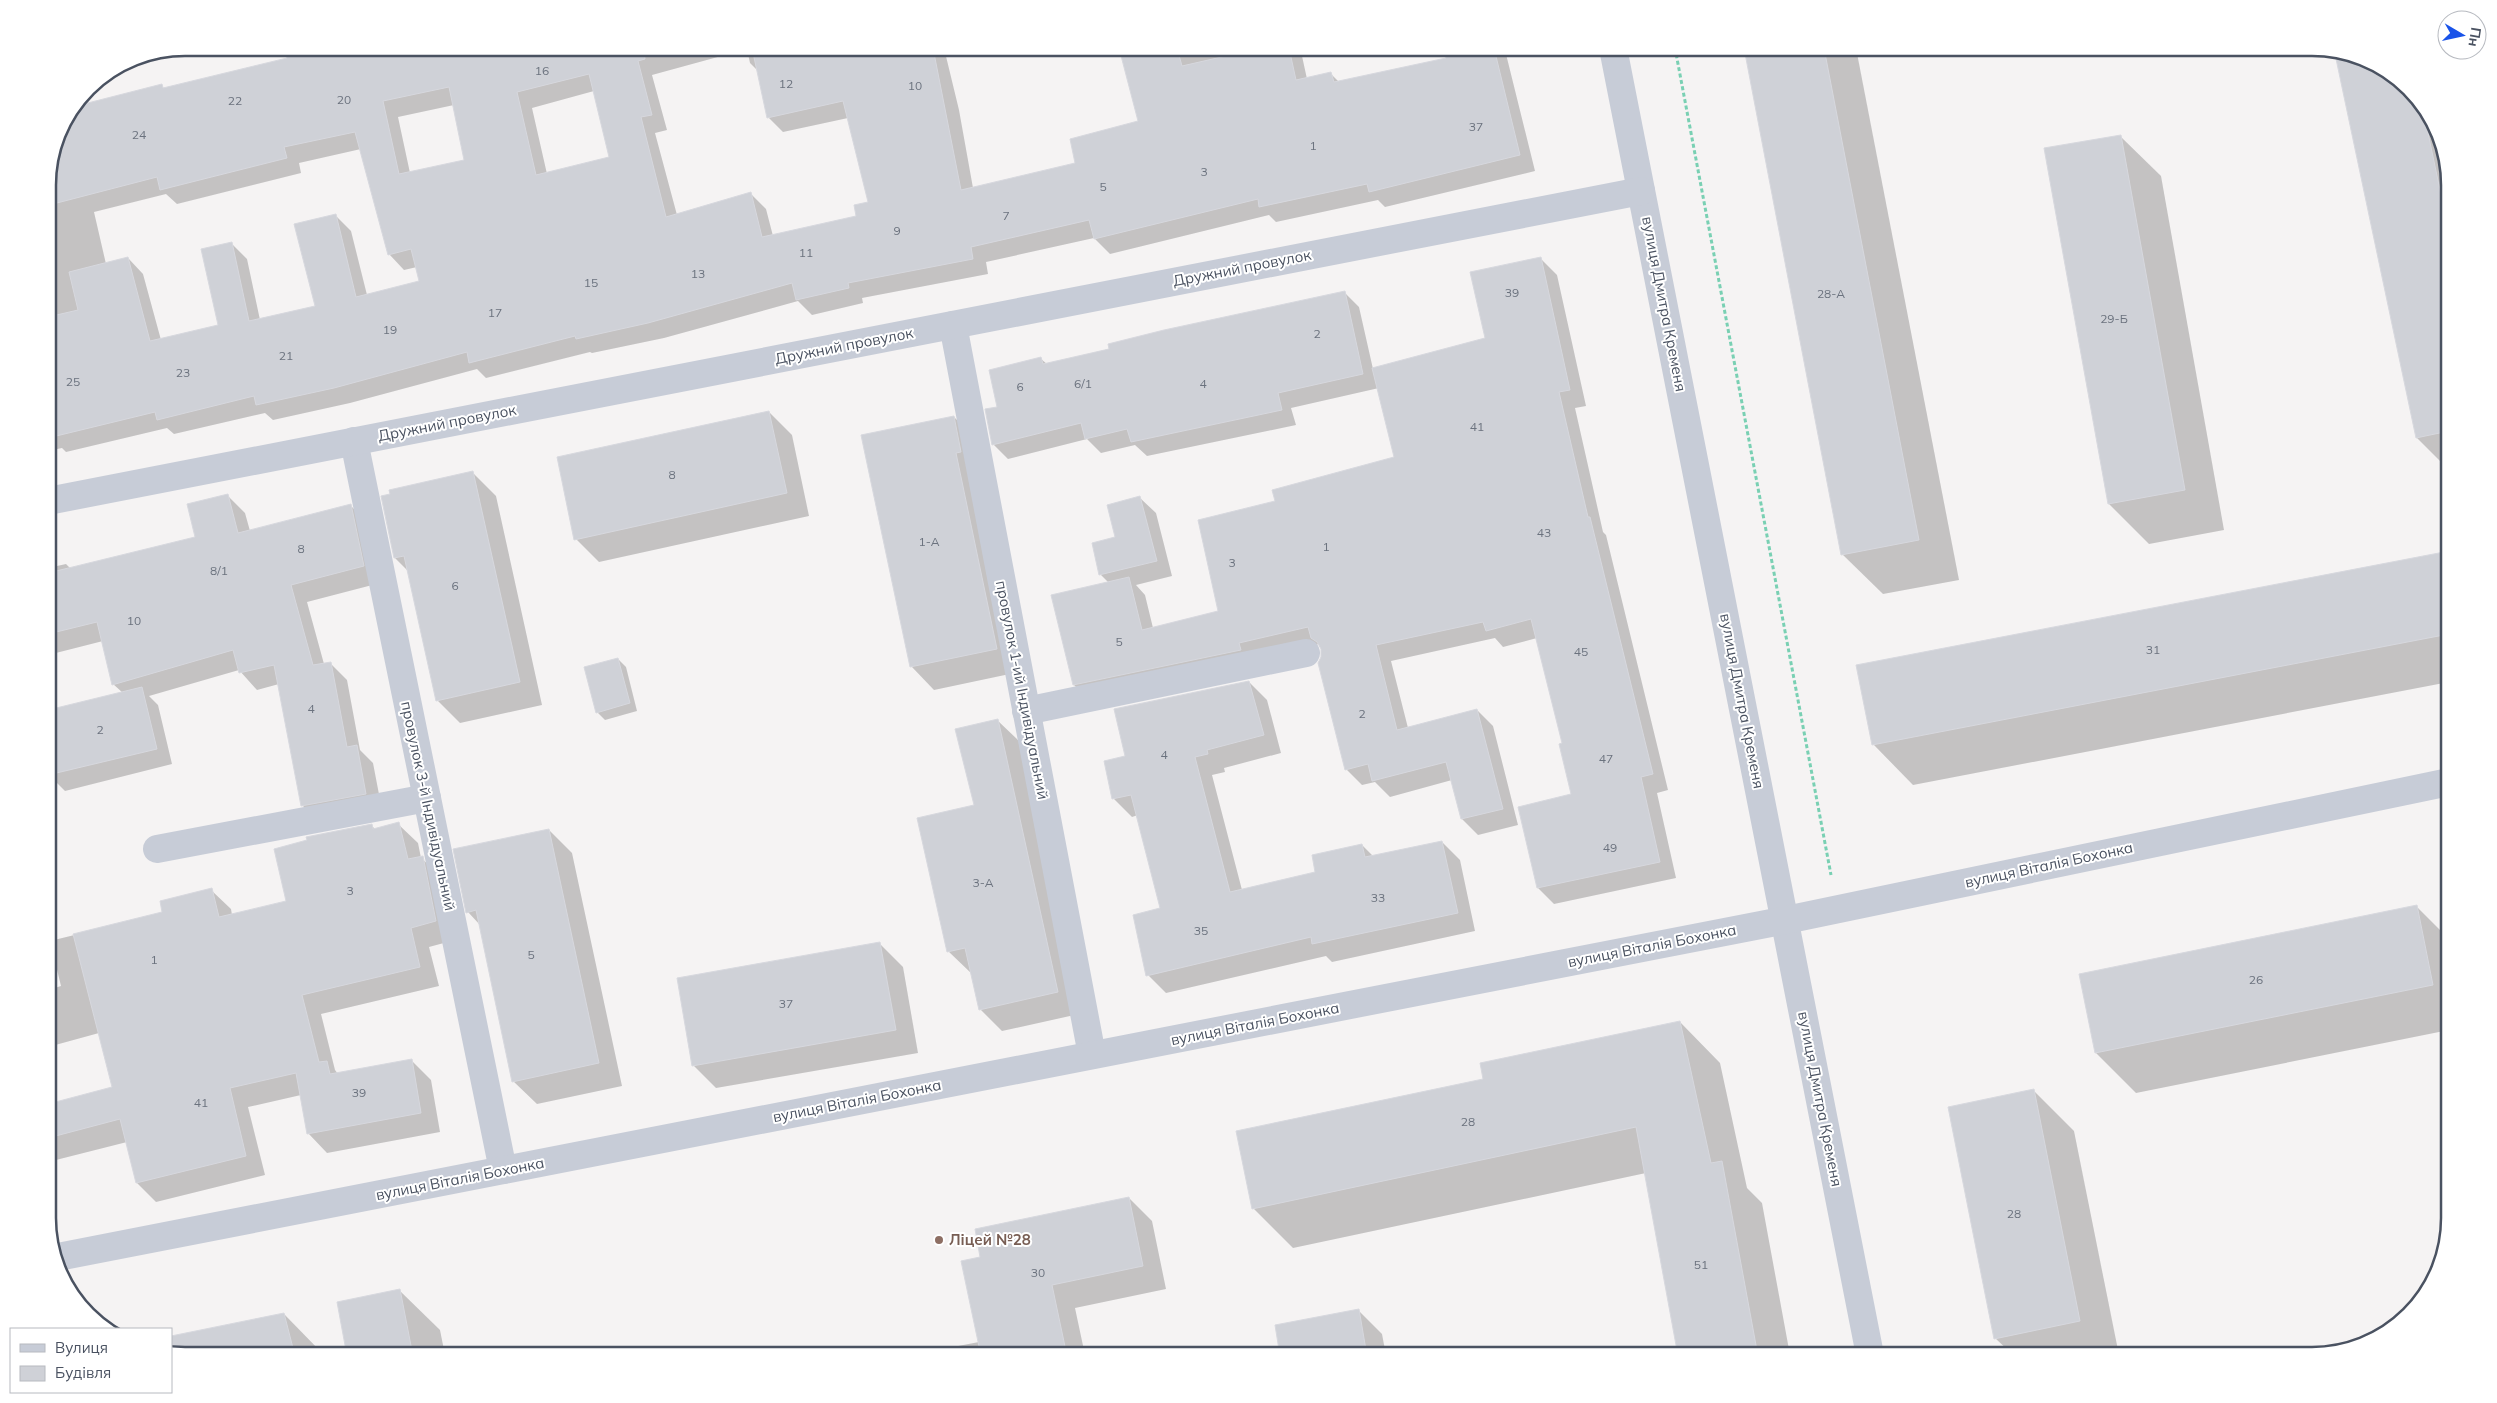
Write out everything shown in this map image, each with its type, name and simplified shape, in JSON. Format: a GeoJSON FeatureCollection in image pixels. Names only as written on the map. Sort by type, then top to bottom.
{"type":"FeatureCollection","features":[{"type":"Feature","properties":{"kind":"street","name":"вулиця Дмитра Кременя"},"geometry":{"type":"LineString","coordinates":[[1615,56],[1786,920],[1868,1347]]}},
{"type":"Feature","properties":{"kind":"street","name":"Дружний провулок"},"geometry":{"type":"LineString","coordinates":[[57,499],[1641,191]]}},
{"type":"Feature","properties":{"kind":"street","name":"провулок 1-ий Індивідуальний"},"geometry":{"type":"LineString","coordinates":[[953,325],[1092,1055]]}},
{"type":"Feature","properties":{"kind":"street","name":"провулок 3-й Індивідуальний"},"geometry":{"type":"LineString","coordinates":[[354,441],[503,1170]]}},
{"type":"Feature","properties":{"kind":"street"},"geometry":{"type":"LineString","coordinates":[[1026,711],[1306,653]]}},
{"type":"Feature","properties":{"kind":"street","name":"вулиця Віталія Бохонка"},"geometry":{"type":"LineString","coordinates":[[62,1256],[1786,920],[2441,784]]}},
{"type":"Feature","properties":{"kind":"street"},"geometry":{"type":"LineString","coordinates":[[157,849],[427,798]]}},
{"type":"Feature","properties":{"kind":"path"},"geometry":{"type":"LineString","coordinates":[[1677,56],[1838,909]]}},
{"type":"Feature","properties":{"kind":"building"},"geometry":{"type":"Polygon","coordinates":[[[287,56],[645,56],[645,59],[638,61],[652,115],[641,117],[666,217],[751,192],[762,237],[856,216],[854,205],[868,202],[843,101],[767,118],[754,56],[935,56],[961,190],[1075,163],[1070,139],[1138,121],[1121,56],[1179,56],[1182,66],[1226,56],[1291,56],[1296,80],[1331,72],[1334,82],[1446,58],[1445,56],[1496,56],[1520,155],[1369,192],[1367,184],[1259,207],[1258,199],[1094,239],[1089,220],[971,247],[973,259],[848,283],[849,288],[796,300],[792,283],[648,323],[576,339],[575,336],[469,363],[467,352],[334,388],[256,405],[254,396],[157,420],[155,412],[57,436],[57,315],[78,310],[69,272],[128,257],[150,341],[218,325],[201,249],[232,242],[249,321],[315,306],[294,224],[336,214],[356,297],[419,281],[411,249],[388,255],[355,132],[284,147],[287,158],[160,190],[157,177],[57,203],[57,168],[61,152],[70,128],[85,104],[162,84],[163,88],[287,58],[287,56]],[[589,74],[517,92],[536,175],[609,157],[589,74]],[[449,87],[383,101],[399,174],[464,160],[449,87]]]}},
{"type":"Feature","properties":{"kind":"building"},"geometry":{"type":"Polygon","coordinates":[[[1746,56],[1826,56],[1919,540],[1841,555],[1746,56]]]}},
{"type":"Feature","properties":{"kind":"building"},"geometry":{"type":"Polygon","coordinates":[[[2336,59],[2361,66],[2390,83],[2414,107],[2427,128],[2440,190],[2440,433],[2416,438],[2336,59]]]}},
{"type":"Feature","properties":{"kind":"building"},"geometry":{"type":"Polygon","coordinates":[[[2121,135],[2185,490],[2108,504],[2044,148],[2121,135]]]}},
{"type":"Feature","properties":{"kind":"building"},"geometry":{"type":"Polygon","coordinates":[[[1541,257],[1570,390],[1559,392],[1588,517],[1590,517],[1653,774],[1641,777],[1660,862],[1537,888],[1518,807],[1571,794],[1559,744],[1562,743],[1531,619],[1486,631],[1483,622],[1376,645],[1397,730],[1477,709],[1503,809],[1461,819],[1446,762],[1372,781],[1368,764],[1345,770],[1318,663],[1321,657],[1321,649],[1317,642],[1311,638],[1308,627],[1239,643],[1241,650],[1073,685],[1051,595],[1129,577],[1142,630],[1218,611],[1198,520],[1275,501],[1272,490],[1394,457],[1372,368],[1485,338],[1470,272],[1541,257]]]}},
{"type":"Feature","properties":{"kind":"building"},"geometry":{"type":"Polygon","coordinates":[[[1345,291],[1363,374],[1278,393],[1282,410],[1131,442],[1127,429],[1085,439],[1081,423],[992,445],[985,409],[997,407],[989,370],[1041,357],[1043,364],[1109,349],[1108,344],[1164,330],[1345,291]]]}},
{"type":"Feature","properties":{"kind":"building"},"geometry":{"type":"Polygon","coordinates":[[[769,411],[787,493],[574,540],[557,457],[769,411]]]}},
{"type":"Feature","properties":{"kind":"building"},"geometry":{"type":"Polygon","coordinates":[[[954,416],[961,452],[956,453],[997,649],[910,667],[861,435],[954,416]]]}},
{"type":"Feature","properties":{"kind":"building"},"geometry":{"type":"Polygon","coordinates":[[[473,471],[520,682],[436,701],[404,556],[394,558],[381,496],[390,494],[389,490],[473,471]]]}},
{"type":"Feature","properties":{"kind":"building"},"geometry":{"type":"Polygon","coordinates":[[[228,494],[238,533],[351,504],[364,566],[291,585],[313,665],[331,662],[347,747],[357,745],[366,794],[301,806],[274,665],[239,673],[233,650],[112,685],[97,622],[57,632],[57,571],[195,537],[187,504],[228,494]]]}},
{"type":"Feature","properties":{"kind":"building"},"geometry":{"type":"Polygon","coordinates":[[[1140,496],[1157,561],[1099,575],[1092,543],[1115,537],[1107,505],[1140,496]]]}},
{"type":"Feature","properties":{"kind":"building"},"geometry":{"type":"Polygon","coordinates":[[[2440,553],[2440,636],[1872,745],[1856,665],[2440,553]]]}},
{"type":"Feature","properties":{"kind":"building"},"geometry":{"type":"Polygon","coordinates":[[[618,658],[630,703],[596,713],[584,667],[618,658]]]}},
{"type":"Feature","properties":{"kind":"building"},"geometry":{"type":"Polygon","coordinates":[[[1249,681],[1264,735],[1207,750],[1208,754],[1195,757],[1230,892],[1315,872],[1312,855],[1362,844],[1365,857],[1442,841],[1458,913],[1312,944],[1311,937],[1146,976],[1133,915],[1160,908],[1131,795],[1112,799],[1104,761],[1125,756],[1114,709],[1249,681]]]}},
{"type":"Feature","properties":{"kind":"building"},"geometry":{"type":"Polygon","coordinates":[[[142,687],[157,749],[57,773],[57,708],[142,687]]]}},
{"type":"Feature","properties":{"kind":"building"},"geometry":{"type":"Polygon","coordinates":[[[998,719],[1058,992],[979,1010],[965,948],[947,952],[917,818],[974,805],[955,729],[998,719]]]}},
{"type":"Feature","properties":{"kind":"building"},"geometry":{"type":"Polygon","coordinates":[[[399,822],[408,859],[423,856],[436,921],[411,928],[420,967],[302,995],[319,1062],[327,1061],[330,1074],[412,1059],[421,1113],[307,1134],[296,1073],[230,1088],[246,1156],[136,1183],[120,1119],[57,1136],[57,1102],[112,1087],[73,934],[162,912],[160,901],[212,888],[219,917],[286,901],[274,849],[307,840],[306,837],[372,824],[373,829],[399,822]]]}},
{"type":"Feature","properties":{"kind":"building"},"geometry":{"type":"Polygon","coordinates":[[[549,829],[599,1063],[512,1082],[476,910],[466,913],[453,849],[549,829]]]}},
{"type":"Feature","properties":{"kind":"building"},"geometry":{"type":"Polygon","coordinates":[[[2417,905],[2433,985],[2095,1053],[2079,974],[2417,905]]]}},
{"type":"Feature","properties":{"kind":"building"},"geometry":{"type":"Polygon","coordinates":[[[880,942],[896,1030],[692,1066],[677,978],[880,942]]]}},
{"type":"Feature","properties":{"kind":"building"},"geometry":{"type":"Polygon","coordinates":[[[1680,1021],[1711,1163],[1722,1161],[1756,1347],[1676,1347],[1636,1127],[1252,1209],[1236,1131],[1483,1079],[1480,1063],[1680,1021]]]}},
{"type":"Feature","properties":{"kind":"building"},"geometry":{"type":"Polygon","coordinates":[[[2034,1089],[2080,1321],[1994,1339],[1948,1107],[2034,1089]]]}},
{"type":"Feature","properties":{"kind":"building"},"geometry":{"type":"Polygon","coordinates":[[[1129,1197],[1143,1266],[1052,1285],[1065,1347],[979,1347],[961,1261],[980,1257],[975,1229],[1129,1197]]]}},
{"type":"Feature","properties":{"kind":"building"},"geometry":{"type":"Polygon","coordinates":[[[400,1289],[411,1347],[345,1347],[337,1302],[400,1289]]]}},
{"type":"Feature","properties":{"kind":"building"},"geometry":{"type":"Polygon","coordinates":[[[1359,1309],[1365,1347],[1279,1347],[1275,1325],[1359,1309]]]}},
{"type":"Feature","properties":{"kind":"building"},"geometry":{"type":"Polygon","coordinates":[[[284,1313],[293,1347],[172,1346],[172,1336],[284,1313]]]}},
{"type":"Feature","properties":{"kind":"place","name":"Ліцей №28"},"geometry":{"type":"Point","coordinates":[939,1240]}}]}
